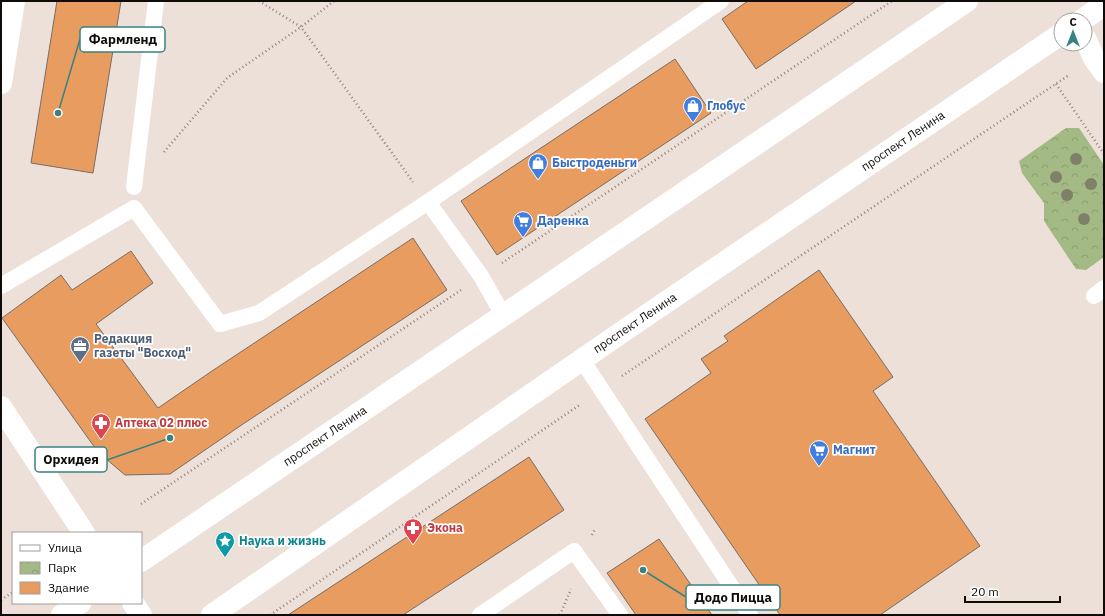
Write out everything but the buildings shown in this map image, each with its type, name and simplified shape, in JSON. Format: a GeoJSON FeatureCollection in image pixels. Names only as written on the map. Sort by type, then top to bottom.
{"type":"FeatureCollection","features":[{"type":"Feature","properties":{"kind":"street"},"geometry":{"type":"LineString","coordinates":[[1,83],[14,1]]}},
{"type":"Feature","properties":{"kind":"street","name":"проспект Ленина"},"geometry":{"type":"LineString","coordinates":[[142,560],[967,1]]}},
{"type":"Feature","properties":{"kind":"street"},"geometry":{"type":"LineString","coordinates":[[1093,12],[1104,5]]}},
{"type":"Feature","properties":{"kind":"street","name":"проспект Ленина"},"geometry":{"type":"LineString","coordinates":[[212,615],[582,360],[1053,39]]}},
{"type":"Feature","properties":{"kind":"street"},"geometry":{"type":"LineString","coordinates":[[1091,52],[1104,72]]}},
{"type":"Feature","properties":{"kind":"street"},"geometry":{"type":"LineString","coordinates":[[1,407],[83,532]]}},
{"type":"Feature","properties":{"kind":"street"},"geometry":{"type":"LineString","coordinates":[[62,615],[78,604]]}},
{"type":"Feature","properties":{"kind":"street"},"geometry":{"type":"LineString","coordinates":[[134,604],[141,615]]}},
{"type":"Feature","properties":{"kind":"lane"},"geometry":{"type":"LineString","coordinates":[[134,187],[156,1]]}},
{"type":"Feature","properties":{"kind":"lane"},"geometry":{"type":"LineString","coordinates":[[1,286],[134,208],[220,324],[259,313],[428,202],[721,1]]}},
{"type":"Feature","properties":{"kind":"lane"},"geometry":{"type":"LineString","coordinates":[[428,202],[481,276],[503,315]]}},
{"type":"Feature","properties":{"kind":"lane"},"geometry":{"type":"LineString","coordinates":[[582,360],[750,615]]}},
{"type":"Feature","properties":{"kind":"lane"},"geometry":{"type":"LineString","coordinates":[[480,615],[574,551],[620,615]]}},
{"type":"Feature","properties":{"kind":"path"},"geometry":{"type":"LineString","coordinates":[[259,1],[301,27],[428,202]]}},
{"type":"Feature","properties":{"kind":"path"},"geometry":{"type":"LineString","coordinates":[[134,187],[227,78],[301,27],[334,1]]}},
{"type":"Feature","properties":{"kind":"path"},"geometry":{"type":"LineString","coordinates":[[141,504],[892,1]]}},
{"type":"Feature","properties":{"kind":"path"},"geometry":{"type":"LineString","coordinates":[[270,615],[1069,75]]}},
{"type":"Feature","properties":{"kind":"path"},"geometry":{"type":"LineString","coordinates":[[1056,84],[1104,154]]}},
{"type":"Feature","properties":{"kind":"path"},"geometry":{"type":"LineString","coordinates":[[1,600],[12,593]]}},
{"type":"Feature","properties":{"kind":"green space"},"geometry":{"type":"Polygon","coordinates":[[[1066,128],[1079,128],[1104,165],[1104,257],[1086,270],[1076,269],[1044,221],[1044,203],[1022,173],[1019,161],[1066,128]]]}},
{"type":"Feature","properties":{"kind":"place","name":"Фармленд"},"geometry":{"type":"Point","coordinates":[58,113]}},
{"type":"Feature","properties":{"kind":"place","name":"Глобус"},"geometry":{"type":"Point","coordinates":[693,123]}},
{"type":"Feature","properties":{"kind":"place","name":"Быстроденьги"},"geometry":{"type":"Point","coordinates":[538,180]}},
{"type":"Feature","properties":{"kind":"place","name":"Даренка"},"geometry":{"type":"Point","coordinates":[523,238]}},
{"type":"Feature","properties":{"kind":"place","name":"Редакция газеты \"Восход\""},"geometry":{"type":"Point","coordinates":[80,363]}},
{"type":"Feature","properties":{"kind":"place","name":"Орхидея"},"geometry":{"type":"Point","coordinates":[170,438]}},
{"type":"Feature","properties":{"kind":"place","name":"Аптека 02 плюс"},"geometry":{"type":"Point","coordinates":[101,440]}},
{"type":"Feature","properties":{"kind":"place","name":"Магнит"},"geometry":{"type":"Point","coordinates":[819,467]}},
{"type":"Feature","properties":{"kind":"place","name":"Экона"},"geometry":{"type":"Point","coordinates":[413,545]}},
{"type":"Feature","properties":{"kind":"place","name":"Наука и жизнь"},"geometry":{"type":"Point","coordinates":[225,558]}},
{"type":"Feature","properties":{"kind":"place","name":"Додо Пицца"},"geometry":{"type":"Point","coordinates":[643,570]}}]}
